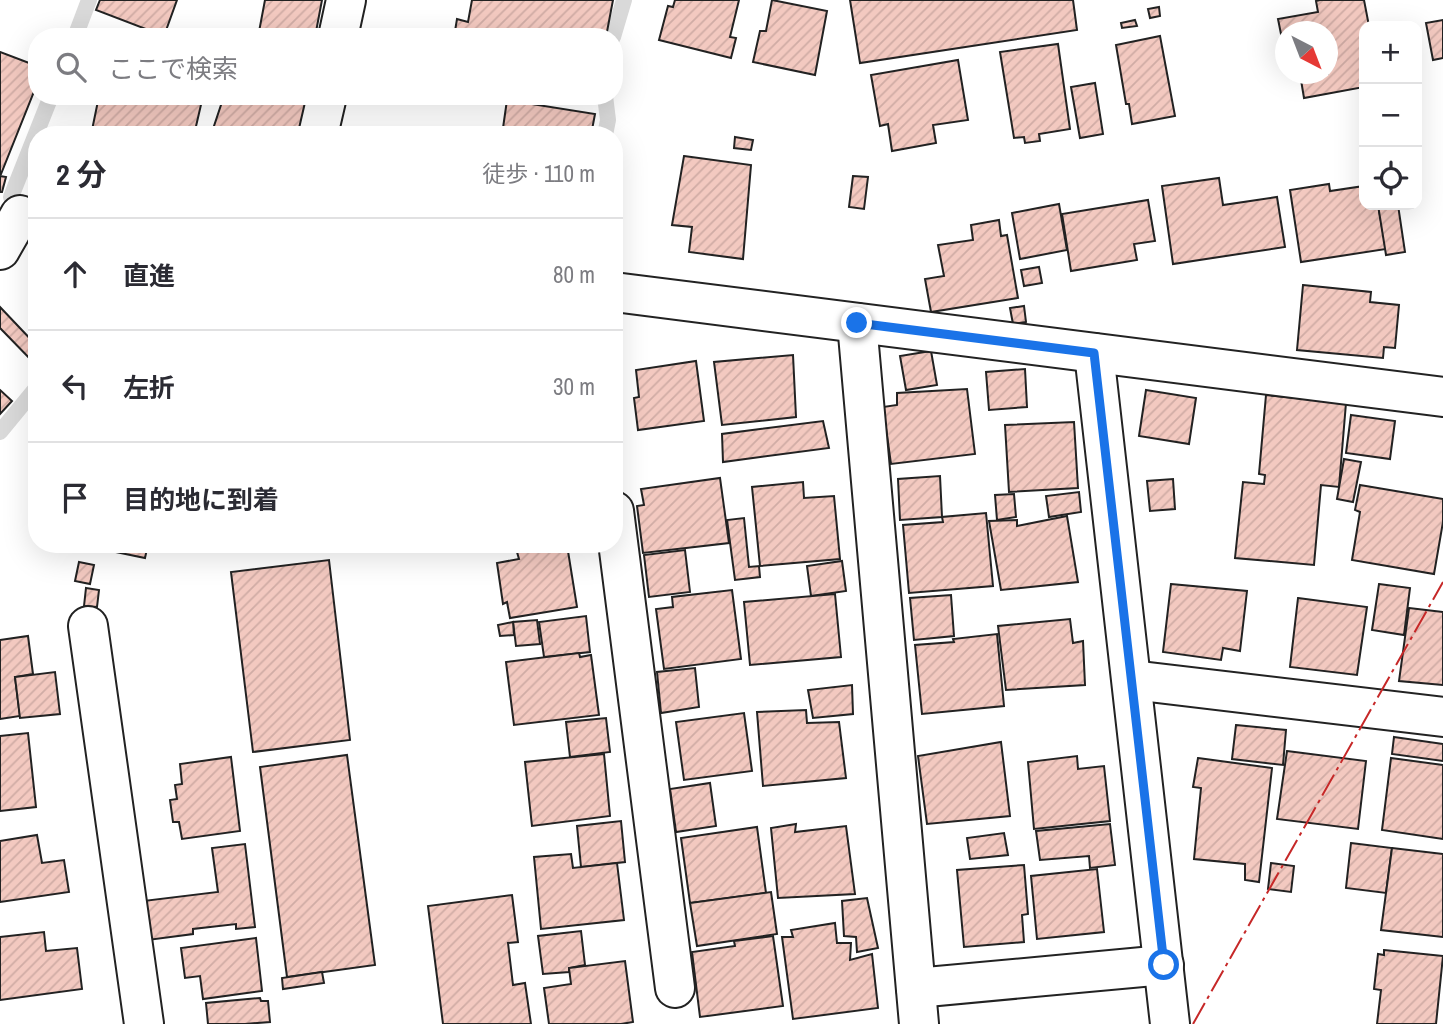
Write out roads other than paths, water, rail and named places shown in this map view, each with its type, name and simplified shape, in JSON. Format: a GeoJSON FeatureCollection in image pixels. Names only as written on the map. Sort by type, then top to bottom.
{"type":"FeatureCollection","features":[{"type":"Feature","properties":{"kind":"street"},"geometry":{"type":"LineString","coordinates":[[340,28],[346,0]]}},
{"type":"Feature","properties":{"kind":"street"},"geometry":{"type":"LineString","coordinates":[[320,126],[325,105]]}},
{"type":"Feature","properties":{"kind":"street"},"geometry":{"type":"LineString","coordinates":[[0,250],[19,215]]}},
{"type":"Feature","properties":{"kind":"street"},"geometry":{"type":"LineString","coordinates":[[623,293],[1443,397]]}},
{"type":"Feature","properties":{"kind":"street"},"geometry":{"type":"LineString","coordinates":[[857,323],[918,1006],[1164,965]]}},
{"type":"Feature","properties":{"kind":"street"},"geometry":{"type":"LineString","coordinates":[[1094,353],[1170,1024]]}},
{"type":"Feature","properties":{"kind":"street"},"geometry":{"type":"LineString","coordinates":[[619,553],[675,988]]}},
{"type":"Feature","properties":{"kind":"street"},"geometry":{"type":"LineString","coordinates":[[88,626],[144,1024]]}},
{"type":"Feature","properties":{"kind":"street"},"geometry":{"type":"LineString","coordinates":[[1132,680],[1443,717]]}},
{"type":"Feature","properties":{"kind":"waterway"},"geometry":{"type":"LineString","coordinates":[[78,28],[89,0]]}},
{"type":"Feature","properties":{"kind":"waterway"},"geometry":{"type":"LineString","coordinates":[[616,28],[624,0]]}},
{"type":"Feature","properties":{"kind":"waterway"},"geometry":{"type":"LineString","coordinates":[[39,126],[47,105]]}},
{"type":"Feature","properties":{"kind":"waterway"},"geometry":{"type":"LineString","coordinates":[[606,105],[607,126]]}},
{"type":"Feature","properties":{"kind":"waterway"},"geometry":{"type":"LineString","coordinates":[[11,197],[28,154]]}},
{"type":"Feature","properties":{"kind":"waterway"},"geometry":{"type":"LineString","coordinates":[[0,432],[28,398]]}}]}
